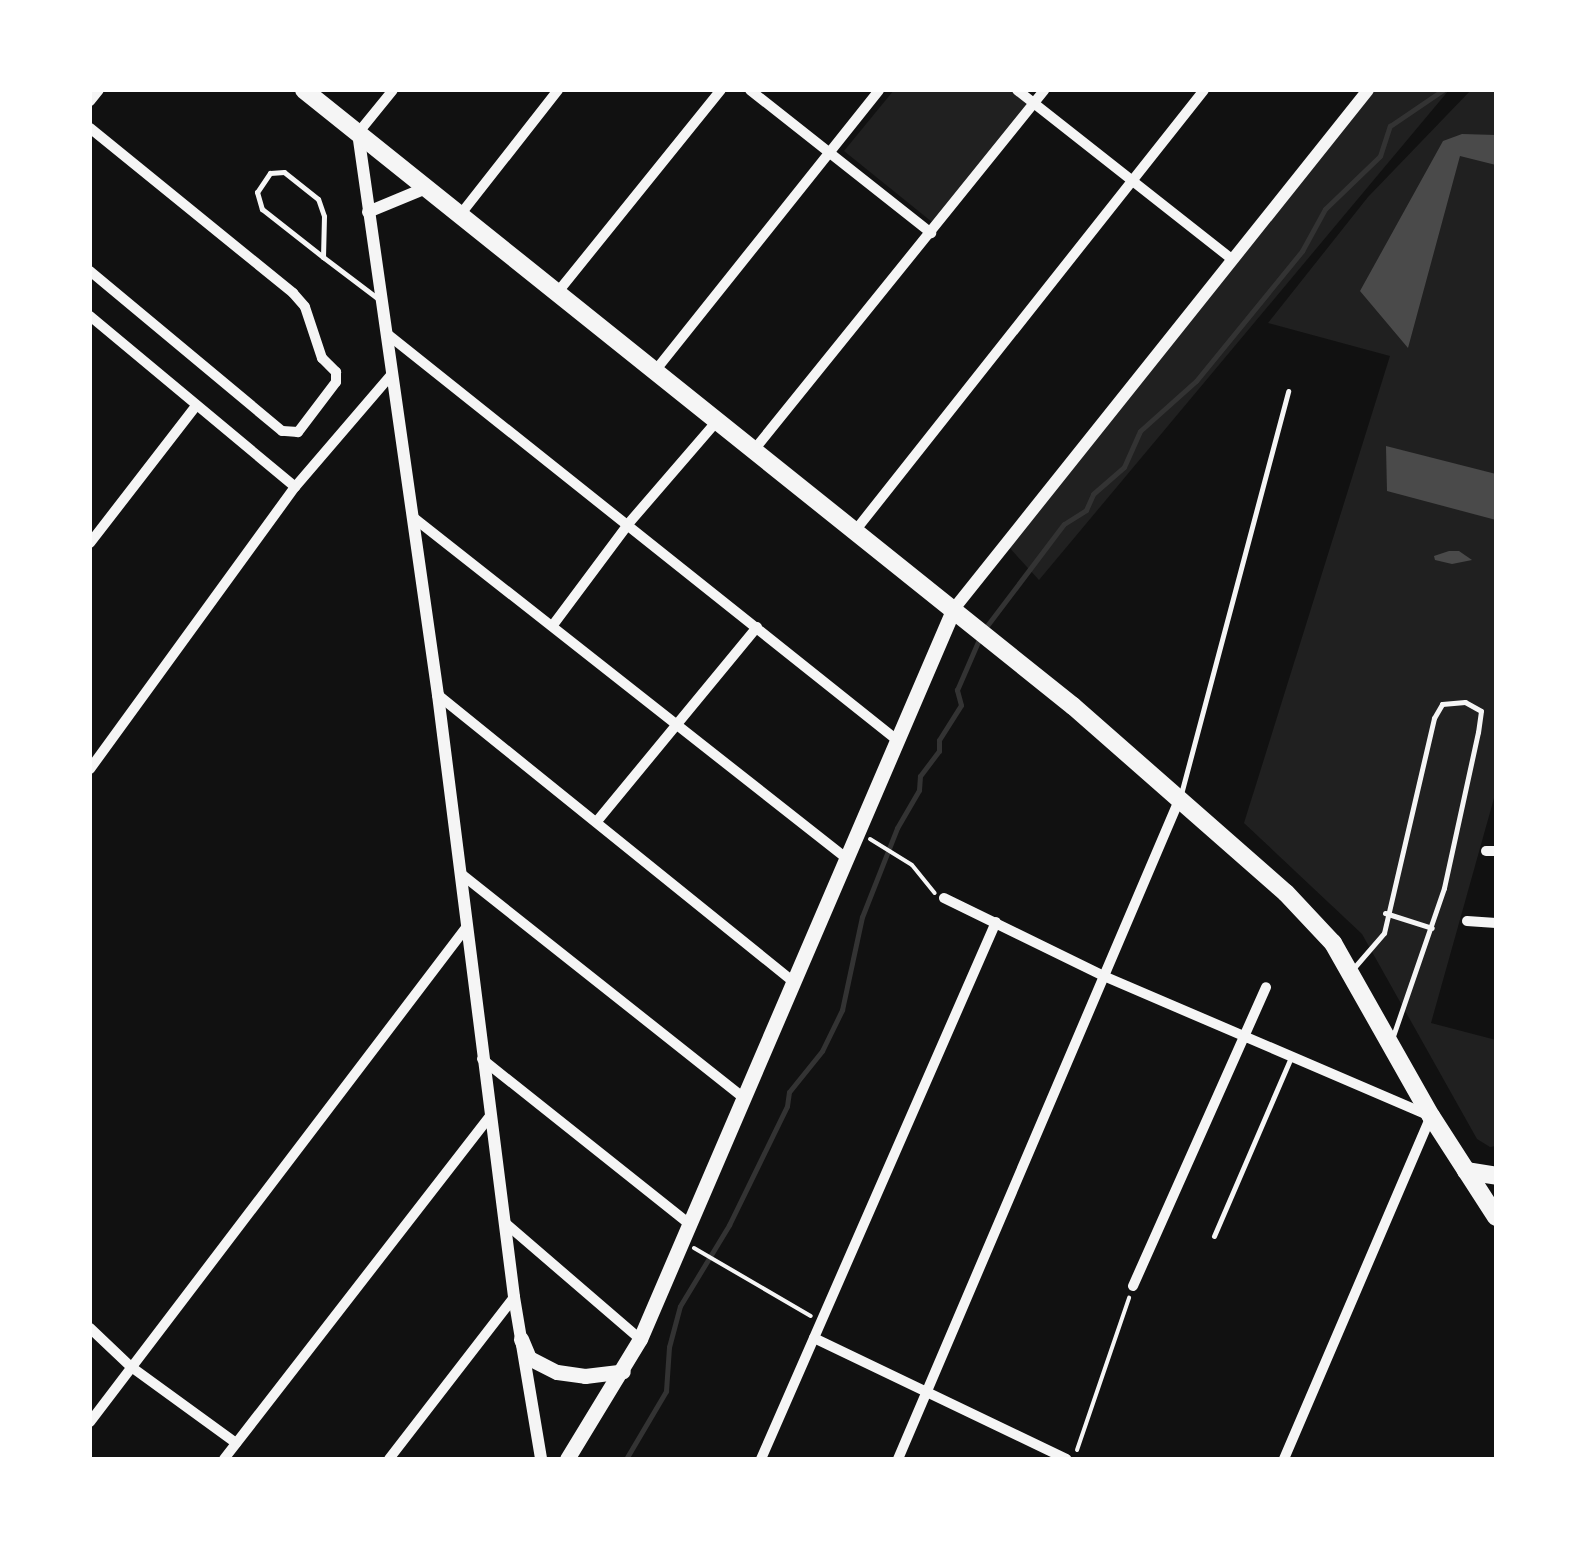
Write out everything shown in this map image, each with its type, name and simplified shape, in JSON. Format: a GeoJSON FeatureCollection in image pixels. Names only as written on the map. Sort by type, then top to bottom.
{"type":"FeatureCollection","features":[{"type":"Feature","properties":{"kind":"main road"},"geometry":{"type":"LineString","coordinates":[[304,90],[1002,648],[1180,797],[1286,893],[1333,944],[1431,1116],[1496,1218]]}},
{"type":"Feature","properties":{"kind":"main road"},"geometry":{"type":"LineString","coordinates":[[568,1459],[640,1339],[953,610]]}},
{"type":"Feature","properties":{"kind":"main road"},"geometry":{"type":"LineString","coordinates":[[1466,1171],[1496,1176]]}},
{"type":"Feature","properties":{"kind":"main road"},"geometry":{"type":"LineString","coordinates":[[521,1339],[530,1358],[557,1372],[585,1376],[623,1371]]}},
{"type":"Feature","properties":{"kind":"street"},"geometry":{"type":"LineString","coordinates":[[90,101],[99,90]]}},
{"type":"Feature","properties":{"kind":"street"},"geometry":{"type":"LineString","coordinates":[[394,90],[358,134],[438,695],[489,1117],[542,1459]]}},
{"type":"Feature","properties":{"kind":"street"},"geometry":{"type":"LineString","coordinates":[[460,215],[558,90]]}},
{"type":"Feature","properties":{"kind":"street"},"geometry":{"type":"LineString","coordinates":[[557,293],[720,90]]}},
{"type":"Feature","properties":{"kind":"street"},"geometry":{"type":"LineString","coordinates":[[750,90],[931,233]]}},
{"type":"Feature","properties":{"kind":"street"},"geometry":{"type":"LineString","coordinates":[[656,371],[879,90]]}},
{"type":"Feature","properties":{"kind":"street"},"geometry":{"type":"LineString","coordinates":[[1017,90],[1232,259]]}},
{"type":"Feature","properties":{"kind":"street"},"geometry":{"type":"LineString","coordinates":[[754,450],[1044,90]]}},
{"type":"Feature","properties":{"kind":"street"},"geometry":{"type":"LineString","coordinates":[[855,531],[1204,90]]}},
{"type":"Feature","properties":{"kind":"street"},"geometry":{"type":"LineString","coordinates":[[953,610],[1368,90]]}},
{"type":"Feature","properties":{"kind":"street"},"geometry":{"type":"LineString","coordinates":[[90,128],[293,293],[310,318],[319,350],[336,372],[336,382],[298,432],[282,432],[90,271]]}},
{"type":"Feature","properties":{"kind":"street"},"geometry":{"type":"LineString","coordinates":[[368,212],[426,188]]}},
{"type":"Feature","properties":{"kind":"street"},"geometry":{"type":"LineString","coordinates":[[90,316],[295,487]]}},
{"type":"Feature","properties":{"kind":"street"},"geometry":{"type":"LineString","coordinates":[[385,332],[898,740]]}},
{"type":"Feature","properties":{"kind":"street"},"geometry":{"type":"LineString","coordinates":[[90,769],[295,487],[390,376]]}},
{"type":"Feature","properties":{"kind":"street"},"geometry":{"type":"LineString","coordinates":[[90,544],[196,406]]}},
{"type":"Feature","properties":{"kind":"street"},"geometry":{"type":"LineString","coordinates":[[553,625],[629,523],[717,421]]}},
{"type":"Feature","properties":{"kind":"street"},"geometry":{"type":"LineString","coordinates":[[414,518],[846,858]]}},
{"type":"Feature","properties":{"kind":"street"},"geometry":{"type":"LineString","coordinates":[[598,820],[757,627]]}},
{"type":"Feature","properties":{"kind":"street"},"geometry":{"type":"LineString","coordinates":[[438,695],[598,820],[793,981]]}},
{"type":"Feature","properties":{"kind":"street"},"geometry":{"type":"LineString","coordinates":[[898,1459],[1180,797]]}},
{"type":"Feature","properties":{"kind":"street"},"geometry":{"type":"LineString","coordinates":[[460,873],[742,1098]]}},
{"type":"Feature","properties":{"kind":"street"},"geometry":{"type":"LineString","coordinates":[[944,898],[1106,977],[1431,1116],[1284,1459]]}},
{"type":"Feature","properties":{"kind":"street"},"geometry":{"type":"LineString","coordinates":[[1467,920],[1496,922]]}},
{"type":"Feature","properties":{"kind":"street"},"geometry":{"type":"LineString","coordinates":[[762,1459],[996,922]]}},
{"type":"Feature","properties":{"kind":"street"},"geometry":{"type":"LineString","coordinates":[[92,1415],[465,929]]}},
{"type":"Feature","properties":{"kind":"street"},"geometry":{"type":"LineString","coordinates":[[1133,1286],[1266,987]]}},
{"type":"Feature","properties":{"kind":"street"},"geometry":{"type":"LineString","coordinates":[[482,1059],[688,1223]]}},
{"type":"Feature","properties":{"kind":"street"},"geometry":{"type":"LineString","coordinates":[[224,1459],[489,1117]]}},
{"type":"Feature","properties":{"kind":"street"},"geometry":{"type":"LineString","coordinates":[[504,1222],[640,1339]]}},
{"type":"Feature","properties":{"kind":"street"},"geometry":{"type":"LineString","coordinates":[[389,1459],[514,1297]]}},
{"type":"Feature","properties":{"kind":"street"},"geometry":{"type":"LineString","coordinates":[[90,1328],[130,1366],[236,1443]]}},
{"type":"Feature","properties":{"kind":"street"},"geometry":{"type":"LineString","coordinates":[[814,1338],[1071,1459]]}},
{"type":"Feature","properties":{"kind":"lane"},"geometry":{"type":"LineString","coordinates":[[323,257],[324,216],[318,198],[284,172],[270,173],[257,192],[262,209],[323,257],[380,300]]}},
{"type":"Feature","properties":{"kind":"lane"},"geometry":{"type":"LineString","coordinates":[[1180,797],[1288,391]]}},
{"type":"Feature","properties":{"kind":"lane"},"geometry":{"type":"LineString","coordinates":[[1350,972],[1379,944],[1434,718],[1442,704],[1464,702],[1481,711],[1478,732],[1432,928],[1391,1042]]}},
{"type":"Feature","properties":{"kind":"lane"},"geometry":{"type":"LineString","coordinates":[[1385,913],[1432,928]]}},
{"type":"Feature","properties":{"kind":"lane"},"geometry":{"type":"LineString","coordinates":[[1214,1236],[1292,1057]]}},
{"type":"Feature","properties":{"kind":"path"},"geometry":{"type":"LineString","coordinates":[[882,848],[912,865],[933,892],[944,898]]}},
{"type":"Feature","properties":{"kind":"path"},"geometry":{"type":"LineString","coordinates":[[681,1241],[821,1321]]}},
{"type":"Feature","properties":{"kind":"path"},"geometry":{"type":"LineString","coordinates":[[1071,1459],[1133,1286]]}},
{"type":"Feature","properties":{"kind":"shaded area"},"geometry":{"type":"Polygon","coordinates":[[[894,90],[1023,90],[1033,98],[932,222],[844,151],[894,90]]]}},
{"type":"Feature","properties":{"kind":"shaded area"},"geometry":{"type":"Polygon","coordinates":[[[1372,90],[1449,90],[1039,580],[1006,544],[1372,90]]]}},
{"type":"Feature","properties":{"kind":"shaded area"},"geometry":{"type":"Polygon","coordinates":[[[1471,90],[1496,90],[1496,791],[1431,1023],[1496,1040],[1496,1146],[1490,1147],[1477,1139],[1362,934],[1244,823],[1390,356],[1268,323],[1368,197],[1471,90]]]}},
{"type":"Feature","properties":{"kind":"building"},"geometry":{"type":"Polygon","coordinates":[[[1462,134],[1496,135],[1496,165],[1460,156],[1408,348],[1360,291],[1443,141],[1462,134]]]}},
{"type":"Feature","properties":{"kind":"building"},"geometry":{"type":"Polygon","coordinates":[[[1386,446],[1496,474],[1496,520],[1387,491],[1386,446]]]}},
{"type":"Feature","properties":{"kind":"building"},"geometry":{"type":"Polygon","coordinates":[[[1459,551],[1472,560],[1452,564],[1435,560],[1434,556],[1459,551]]]}},
{"type":"Feature","properties":{"kind":"waterway"},"geometry":{"type":"LineString","coordinates":[[986,627],[1064,524],[1086,510],[1093,494],[1124,467],[1140,431],[1196,381],[1302,251],[1325,209],[1380,156],[1390,126],[1443,90]]}},
{"type":"Feature","properties":{"kind":"waterway"},"geometry":{"type":"LineString","coordinates":[[626,1459],[666,1391],[669,1347],[680,1306],[729,1225],[787,1106],[789,1092],[822,1051],[842,1010],[862,917],[897,828],[919,790],[920,776],[939,751],[939,740],[961,705],[957,690],[980,637]]}}]}
